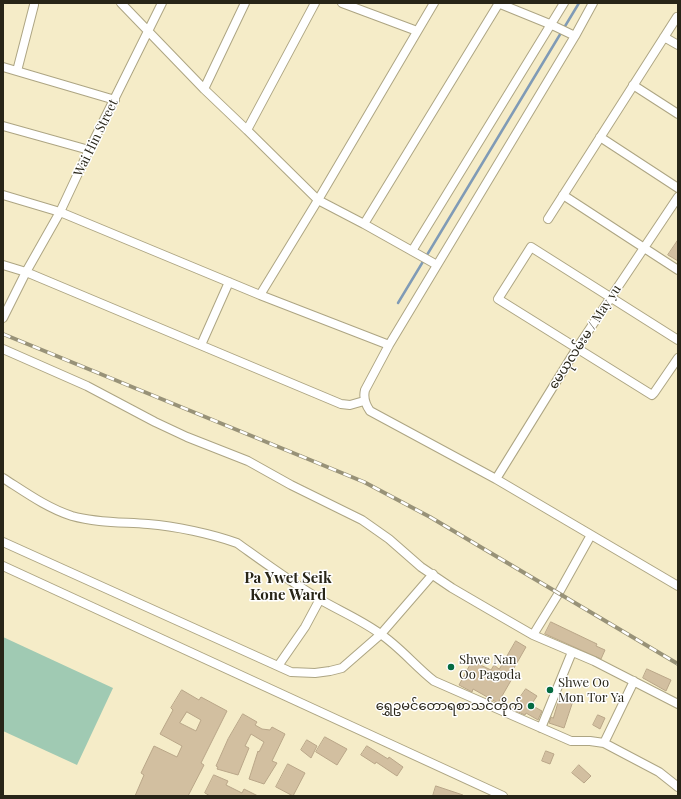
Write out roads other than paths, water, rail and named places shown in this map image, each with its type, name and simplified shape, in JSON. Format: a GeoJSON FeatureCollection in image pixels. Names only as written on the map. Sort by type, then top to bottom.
{"type":"FeatureCollection","features":[{"type":"Feature","properties":{"kind":"street"},"geometry":{"type":"LineString","coordinates":[[121,3],[204,89],[318,200],[435,264]]}},
{"type":"Feature","properties":{"kind":"street","name":"Wai Hin Street"},"geometry":{"type":"LineString","coordinates":[[3,318],[26,272],[60,212],[162,3]]}},
{"type":"Feature","properties":{"kind":"street"},"geometry":{"type":"LineString","coordinates":[[204,89],[245,3]]}},
{"type":"Feature","properties":{"kind":"street"},"geometry":{"type":"LineString","coordinates":[[247,130],[315,3]]}},
{"type":"Feature","properties":{"kind":"street"},"geometry":{"type":"LineString","coordinates":[[342,3],[417,31]]}},
{"type":"Feature","properties":{"kind":"street"},"geometry":{"type":"LineString","coordinates":[[260,295],[434,3]]}},
{"type":"Feature","properties":{"kind":"street"},"geometry":{"type":"LineString","coordinates":[[364,224],[499,3],[572,34]]}},
{"type":"Feature","properties":{"kind":"street"},"geometry":{"type":"LineString","coordinates":[[416,253],[554,26],[564,3]]}},
{"type":"Feature","properties":{"kind":"street"},"geometry":{"type":"LineString","coordinates":[[593,3],[572,34],[435,264],[365,390],[364,401],[370,411],[496,480],[678,586]]}},
{"type":"Feature","properties":{"kind":"street"},"geometry":{"type":"LineString","coordinates":[[17,72],[34,5]]}},
{"type":"Feature","properties":{"kind":"street"},"geometry":{"type":"LineString","coordinates":[[548,218],[677,17]]}},
{"type":"Feature","properties":{"kind":"street"},"geometry":{"type":"LineString","coordinates":[[664,37],[678,45]]}},
{"type":"Feature","properties":{"kind":"street"},"geometry":{"type":"LineString","coordinates":[[3,67],[115,100]]}},
{"type":"Feature","properties":{"kind":"street"},"geometry":{"type":"LineString","coordinates":[[633,85],[678,114]]}},
{"type":"Feature","properties":{"kind":"street"},"geometry":{"type":"LineString","coordinates":[[3,126],[89,150]]}},
{"type":"Feature","properties":{"kind":"street"},"geometry":{"type":"LineString","coordinates":[[600,137],[678,188]]}},
{"type":"Feature","properties":{"kind":"street"},"geometry":{"type":"LineString","coordinates":[[3,195],[60,212],[260,295],[389,345]]}},
{"type":"Feature","properties":{"kind":"street"},"geometry":{"type":"LineString","coordinates":[[563,195],[678,270]]}},
{"type":"Feature","properties":{"kind":"street","name":"မေယုလမ်းမ / May yu"},"geometry":{"type":"LineString","coordinates":[[496,480],[577,348],[678,197]]}},
{"type":"Feature","properties":{"kind":"street"},"geometry":{"type":"LineString","coordinates":[[678,340],[532,248],[498,299],[652,395],[678,358]]}},
{"type":"Feature","properties":{"kind":"street"},"geometry":{"type":"LineString","coordinates":[[3,265],[26,272],[341,404],[350,405],[364,401]]}},
{"type":"Feature","properties":{"kind":"street"},"geometry":{"type":"LineString","coordinates":[[201,345],[229,282]]}},
{"type":"Feature","properties":{"kind":"street"},"geometry":{"type":"LineString","coordinates":[[3,349],[86,386],[187,437],[248,461],[291,485],[362,520],[452,588],[533,635],[634,681],[678,704]]}},
{"type":"Feature","properties":{"kind":"street"},"geometry":{"type":"LineString","coordinates":[[3,478],[57,511],[73,516],[102,522],[166,526],[225,539],[238,544],[320,599],[357,618],[381,634],[434,681],[571,742],[590,741],[604,743],[659,772],[678,787]]}},
{"type":"Feature","properties":{"kind":"street"},"geometry":{"type":"LineString","coordinates":[[533,635],[557,596],[590,535]]}},
{"type":"Feature","properties":{"kind":"street"},"geometry":{"type":"LineString","coordinates":[[3,542],[291,672],[303,673],[323,672],[342,668],[381,634],[433,574]]}},
{"type":"Feature","properties":{"kind":"street"},"geometry":{"type":"LineString","coordinates":[[3,566],[502,796]]}},
{"type":"Feature","properties":{"kind":"street"},"geometry":{"type":"LineString","coordinates":[[278,666],[305,627],[320,599]]}},
{"type":"Feature","properties":{"kind":"street"},"geometry":{"type":"LineString","coordinates":[[541,728],[572,652]]}},
{"type":"Feature","properties":{"kind":"street"},"geometry":{"type":"LineString","coordinates":[[604,743],[634,681]]}},
{"type":"Feature","properties":{"kind":"waterway"},"geometry":{"type":"LineString","coordinates":[[398,303],[579,3]]}},
{"type":"Feature","properties":{"kind":"railway"},"geometry":{"type":"LineString","coordinates":[[3,334],[364,482],[430,517],[678,664]]}},
{"type":"Feature","properties":{"kind":"place","name":"Shwe Nan Oo Pagoda"},"geometry":{"type":"Point","coordinates":[451,667]}},
{"type":"Feature","properties":{"kind":"place","name":"Shwe Oo Mon Tor Ya"},"geometry":{"type":"Point","coordinates":[550,690]}},
{"type":"Feature","properties":{"kind":"place","name":"ရွှေဥမင်တောရစာသင်တိုက်"},"geometry":{"type":"Point","coordinates":[531,706]}},
{"type":"Feature","properties":{"kind":"district","name":"Pa Ywet Seik Kone Ward"},"geometry":{"type":"Point","coordinates":[288,586]}}]}
